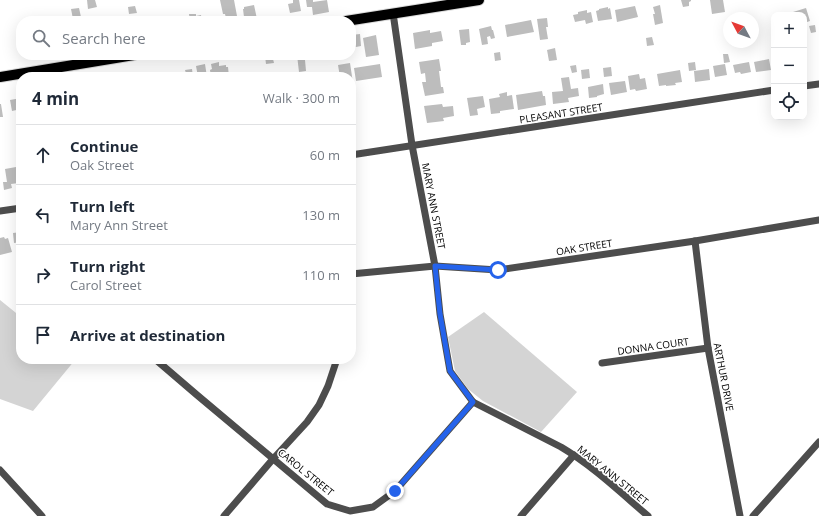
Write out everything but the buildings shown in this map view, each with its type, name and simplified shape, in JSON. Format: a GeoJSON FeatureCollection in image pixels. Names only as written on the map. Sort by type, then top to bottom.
{"type":"FeatureCollection","features":[{"type":"Feature","properties":{"kind":"main road"},"geometry":{"type":"LineString","coordinates":[[356,19],[479,0]]}},
{"type":"Feature","properties":{"kind":"main road"},"geometry":{"type":"LineString","coordinates":[[26,72],[102,60]]}},
{"type":"Feature","properties":{"kind":"main road"},"geometry":{"type":"LineString","coordinates":[[0,76],[16,73]]}},
{"type":"Feature","properties":{"kind":"street","name":"MARY ANN STREET"},"geometry":{"type":"LineString","coordinates":[[393,13],[412,145],[435,266],[440,314],[450,371],[473,402],[574,455],[648,516]]}},
{"type":"Feature","properties":{"kind":"street"},"geometry":{"type":"LineString","coordinates":[[807,86],[819,84]]}},
{"type":"Feature","properties":{"kind":"street","name":"PLEASANT STREET"},"geometry":{"type":"LineString","coordinates":[[356,154],[771,90]]}},
{"type":"Feature","properties":{"kind":"street"},"geometry":{"type":"LineString","coordinates":[[0,212],[16,209]]}},
{"type":"Feature","properties":{"kind":"street","name":"OAK STREET"},"geometry":{"type":"LineString","coordinates":[[356,274],[435,266],[498,270],[819,220]]}},
{"type":"Feature","properties":{"kind":"street","name":"ARTHUR DRIVE"},"geometry":{"type":"LineString","coordinates":[[695,240],[708,348],[740,516]]}},
{"type":"Feature","properties":{"kind":"street","name":"DONNA COURT"},"geometry":{"type":"LineString","coordinates":[[602,363],[708,348]]}},
{"type":"Feature","properties":{"kind":"street","name":"CAROL STREET"},"geometry":{"type":"LineString","coordinates":[[161,364],[327,504],[350,511],[373,507],[395,491],[473,402]]}},
{"type":"Feature","properties":{"kind":"street"},"geometry":{"type":"LineString","coordinates":[[224,516],[319,405],[328,386],[335,364]]}},
{"type":"Feature","properties":{"kind":"street"},"geometry":{"type":"LineString","coordinates":[[753,516],[819,442]]}},
{"type":"Feature","properties":{"kind":"street"},"geometry":{"type":"LineString","coordinates":[[521,516],[574,455]]}},
{"type":"Feature","properties":{"kind":"street"},"geometry":{"type":"LineString","coordinates":[[0,470],[42,516]]}},
{"type":"Feature","properties":{"kind":"shaded area"},"geometry":{"type":"Polygon","coordinates":[[[0,300],[16,313],[16,364],[72,364],[33,411],[0,399],[0,300]]]}},
{"type":"Feature","properties":{"kind":"shaded area"},"geometry":{"type":"Polygon","coordinates":[[[484,312],[577,392],[541,432],[483,401],[468,389],[455,371],[448,337],[484,312]]]}},
{"type":"Feature","properties":{"kind":"route"},"geometry":{"type":"LineString","coordinates":[[395,491],[473,402],[450,371],[440,314],[435,266],[498,270]]}}]}
